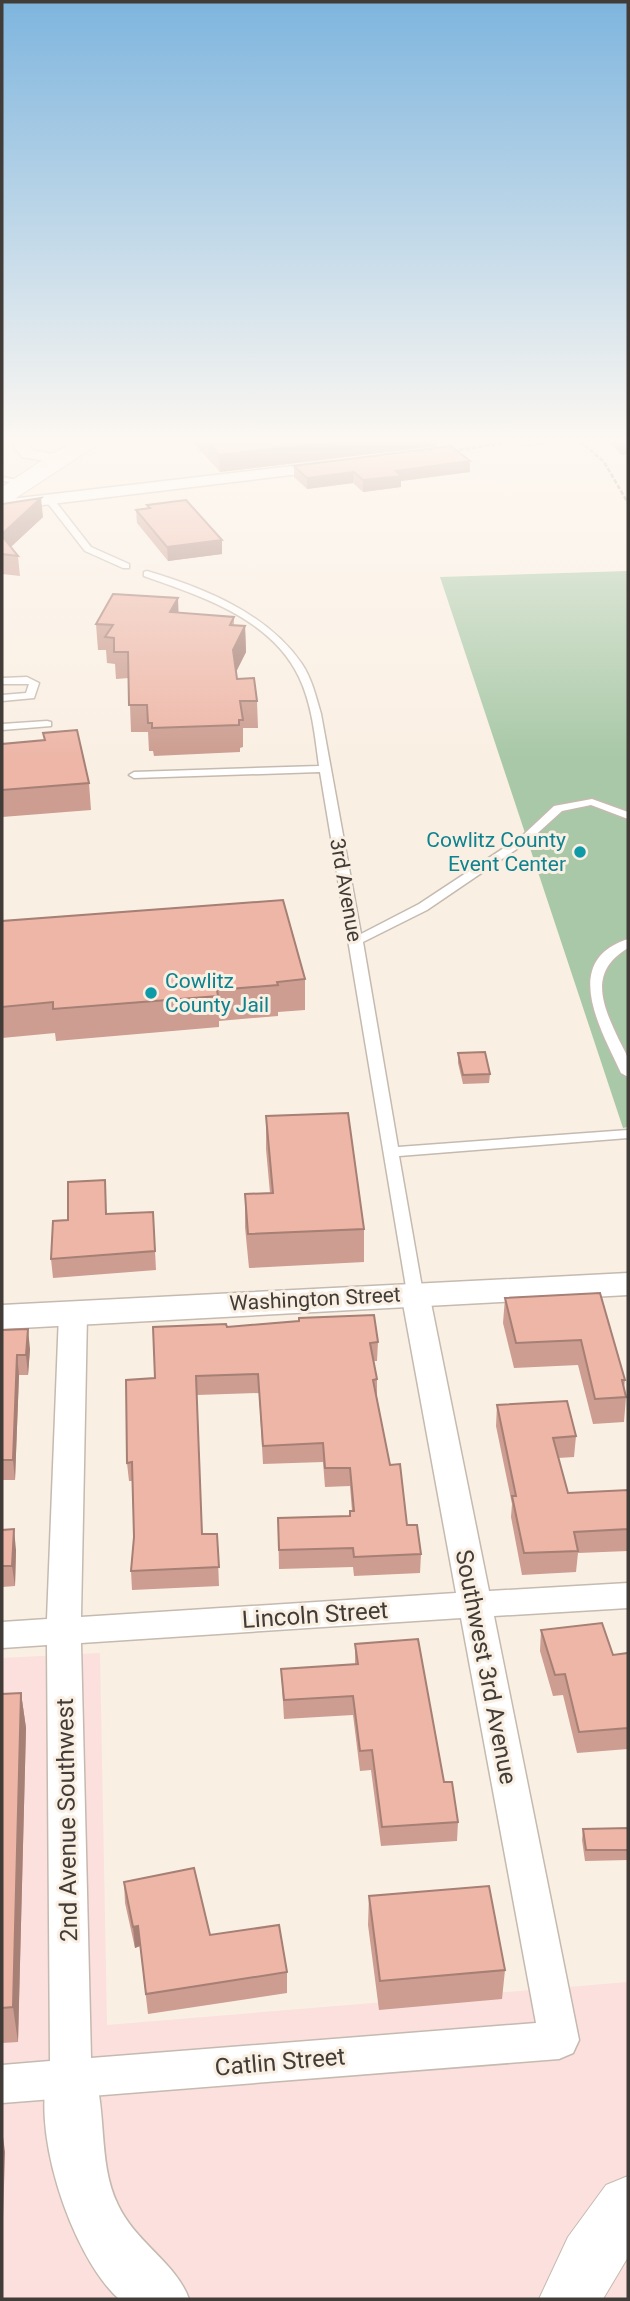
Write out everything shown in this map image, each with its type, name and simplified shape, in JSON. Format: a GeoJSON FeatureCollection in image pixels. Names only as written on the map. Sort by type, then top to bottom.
{"type":"FeatureCollection","features":[{"type":"Feature","properties":{"kind":"main road"},"geometry":{"type":"LineString","coordinates":[[570,2299],[590,2259],[628,2206]]}},
{"type":"Feature","properties":{"kind":"street","name":"Washington Street"},"geometry":{"type":"LineString","coordinates":[[2,1317],[415,1293],[628,1284]]}},
{"type":"Feature","properties":{"kind":"street","name":"Southwest 3rd Avenue"},"geometry":{"type":"LineString","coordinates":[[415,1293],[559,2040]]}},
{"type":"Feature","properties":{"kind":"street","name":"2nd Avenue Southwest"},"geometry":{"type":"LineString","coordinates":[[73,1314],[64,1631],[71,2078],[76,2142],[87,2203],[111,2252],[161,2299]]}},
{"type":"Feature","properties":{"kind":"street","name":"Lincoln Street"},"geometry":{"type":"LineString","coordinates":[[2,1635],[628,1595]]}},
{"type":"Feature","properties":{"kind":"street","name":"Catlin Street"},"geometry":{"type":"LineString","coordinates":[[2,2084],[559,2040]]}},
{"type":"Feature","properties":{"kind":"lane"},"geometry":{"type":"LineString","coordinates":[[84,544],[88,549],[126,566]]}},
{"type":"Feature","properties":{"kind":"lane","name":"3rd Avenue"},"geometry":{"type":"LineString","coordinates":[[147,574],[208,596],[242,613],[285,650],[307,683],[356,941],[415,1293]]}},
{"type":"Feature","properties":{"kind":"lane"},"geometry":{"type":"LineString","coordinates":[[2,681],[27,680],[34,683],[30,696],[2,698]]}},
{"type":"Feature","properties":{"kind":"lane"},"geometry":{"type":"LineString","coordinates":[[2,727],[47,724]]}},
{"type":"Feature","properties":{"kind":"lane"},"geometry":{"type":"LineString","coordinates":[[134,775],[324,769]]}},
{"type":"Feature","properties":{"kind":"lane"},"geometry":{"type":"LineString","coordinates":[[356,941],[423,907],[526,838],[558,808],[592,802],[628,816]]}},
{"type":"Feature","properties":{"kind":"lane"},"geometry":{"type":"LineString","coordinates":[[628,943],[604,960],[595,975],[594,995],[628,1073]]}},
{"type":"Feature","properties":{"kind":"lane"},"geometry":{"type":"LineString","coordinates":[[391,1152],[628,1134]]}},
{"type":"Feature","properties":{"kind":"shaded area"},"geometry":{"type":"Polygon","coordinates":[[[100,1653],[107,2025],[628,1982],[628,2299],[2,2299],[2,1658],[100,1653]]]}},
{"type":"Feature","properties":{"kind":"green space","name":"Cowlitz County Event Center"},"geometry":{"type":"Polygon","coordinates":[[[628,571],[628,1127],[623,1128],[440,577],[628,571]]]}},
{"type":"Feature","properties":{"kind":"building"},"geometry":{"type":"Polygon","coordinates":[[[2,544],[9,544],[18,556],[2,554],[2,544]]]}},
{"type":"Feature","properties":{"kind":"building"},"geometry":{"type":"Polygon","coordinates":[[[113,594],[178,598],[170,612],[234,617],[230,625],[245,626],[233,650],[237,679],[254,678],[257,701],[240,701],[243,720],[239,720],[239,725],[152,728],[152,723],[148,723],[147,705],[129,705],[128,652],[114,652],[114,638],[105,637],[113,625],[96,624],[113,594]]]}},
{"type":"Feature","properties":{"kind":"building"},"geometry":{"type":"Polygon","coordinates":[[[77,730],[89,783],[2,790],[2,744],[45,740],[43,733],[77,730]]]}},
{"type":"Feature","properties":{"kind":"building","name":"Cowlitz County Jail"},"geometry":{"type":"Polygon","coordinates":[[[283,900],[305,979],[277,982],[278,985],[217,990],[218,996],[53,1009],[53,1002],[2,1007],[2,921],[283,900]]]}},
{"type":"Feature","properties":{"kind":"building"},"geometry":{"type":"Polygon","coordinates":[[[485,1052],[490,1074],[463,1075],[458,1053],[485,1052]]]}},
{"type":"Feature","properties":{"kind":"building"},"geometry":{"type":"Polygon","coordinates":[[[348,1113],[364,1229],[248,1234],[245,1194],[273,1193],[266,1116],[348,1113]]]}},
{"type":"Feature","properties":{"kind":"building"},"geometry":{"type":"Polygon","coordinates":[[[105,1180],[106,1214],[153,1212],[155,1251],[51,1259],[53,1221],[68,1220],[68,1182],[105,1180]]]}},
{"type":"Feature","properties":{"kind":"building"},"geometry":{"type":"Polygon","coordinates":[[[600,1293],[625,1380],[622,1380],[626,1397],[595,1399],[581,1340],[516,1343],[505,1298],[600,1293]]]}},
{"type":"Feature","properties":{"kind":"building"},"geometry":{"type":"Polygon","coordinates":[[[374,1315],[378,1342],[370,1343],[377,1379],[373,1380],[390,1465],[400,1464],[407,1525],[417,1525],[421,1554],[354,1557],[353,1548],[279,1550],[278,1518],[350,1516],[350,1511],[354,1511],[350,1468],[325,1468],[323,1443],[263,1446],[258,1374],[196,1376],[202,1534],[217,1534],[219,1567],[131,1571],[134,1537],[132,1462],[127,1463],[126,1380],[155,1378],[153,1327],[226,1324],[227,1327],[299,1321],[299,1318],[374,1315]]]}},
{"type":"Feature","properties":{"kind":"building"},"geometry":{"type":"Polygon","coordinates":[[[28,1329],[26,1355],[17,1355],[13,1460],[2,1460],[2,1330],[28,1329]]]}},
{"type":"Feature","properties":{"kind":"building"},"geometry":{"type":"Polygon","coordinates":[[[567,1401],[576,1436],[553,1438],[568,1493],[628,1490],[628,1529],[574,1532],[578,1551],[524,1553],[512,1496],[516,1496],[497,1405],[567,1401]]]}},
{"type":"Feature","properties":{"kind":"building"},"geometry":{"type":"Polygon","coordinates":[[[14,1529],[12,1566],[2,1566],[2,1530],[14,1529]]]}},
{"type":"Feature","properties":{"kind":"building"},"geometry":{"type":"Polygon","coordinates":[[[602,1623],[613,1655],[628,1653],[628,1728],[579,1732],[565,1674],[555,1675],[541,1630],[602,1623]]]}},
{"type":"Feature","properties":{"kind":"building"},"geometry":{"type":"Polygon","coordinates":[[[418,1639],[444,1782],[452,1782],[458,1822],[382,1827],[372,1750],[360,1751],[353,1696],[284,1700],[281,1669],[358,1664],[355,1644],[418,1639]]]}},
{"type":"Feature","properties":{"kind":"building"},"geometry":{"type":"Polygon","coordinates":[[[21,1693],[13,2007],[2,2008],[2,1694],[21,1693]]]}},
{"type":"Feature","properties":{"kind":"building"},"geometry":{"type":"Polygon","coordinates":[[[628,1828],[628,1850],[586,1850],[583,1829],[628,1828]]]}},
{"type":"Feature","properties":{"kind":"building"},"geometry":{"type":"Polygon","coordinates":[[[194,1868],[210,1935],[279,1925],[287,1972],[146,1994],[138,1926],[133,1927],[124,1882],[194,1868]]]}},
{"type":"Feature","properties":{"kind":"building"},"geometry":{"type":"Polygon","coordinates":[[[489,1886],[505,1970],[380,1981],[369,1896],[489,1886]]]}},
{"type":"Feature","properties":{"kind":"place","name":"Cowlitz County Event Center"},"geometry":{"type":"Point","coordinates":[580,852]}},
{"type":"Feature","properties":{"kind":"place","name":"Cowlitz County Jail"},"geometry":{"type":"Point","coordinates":[151,993]}}]}
